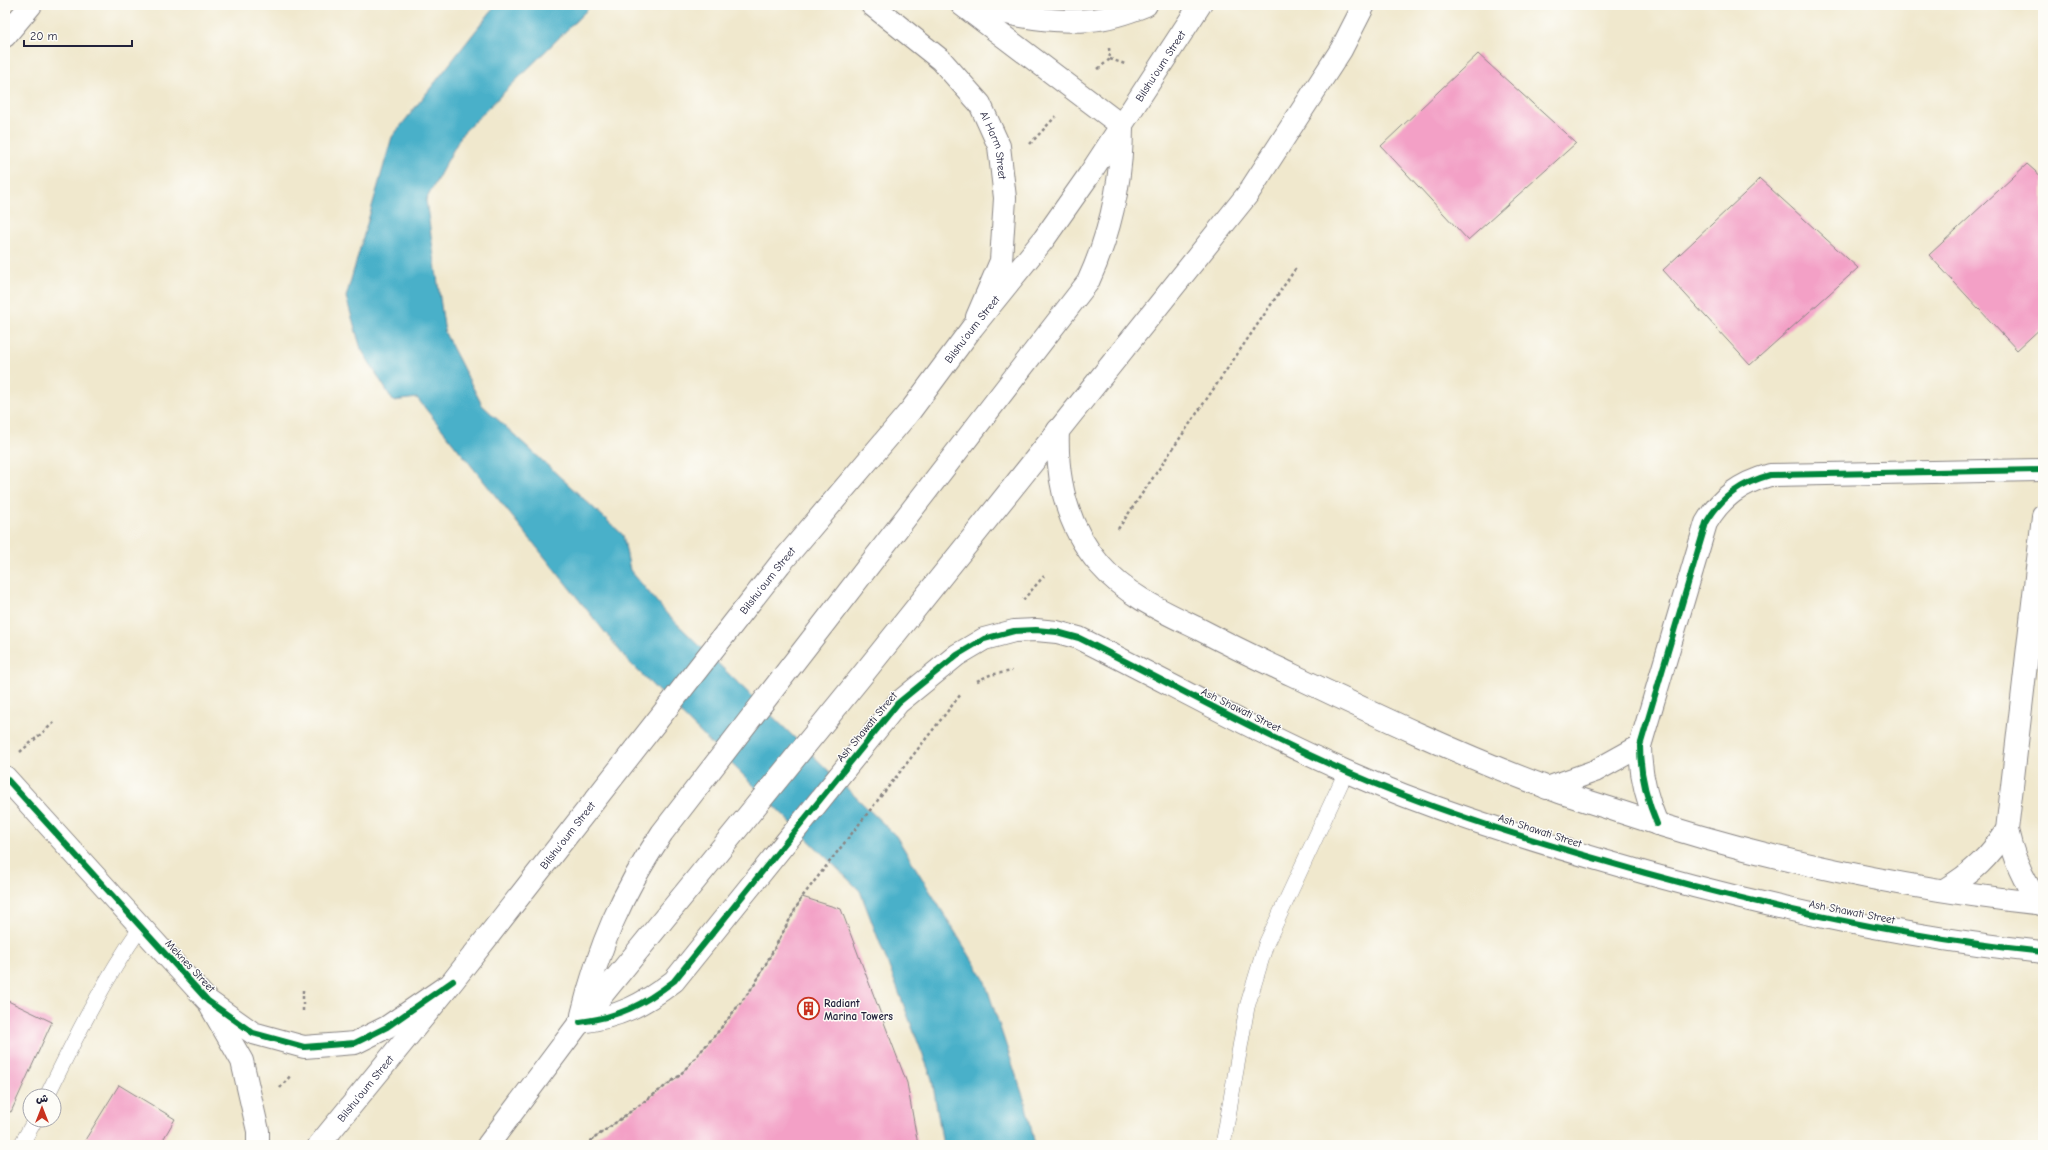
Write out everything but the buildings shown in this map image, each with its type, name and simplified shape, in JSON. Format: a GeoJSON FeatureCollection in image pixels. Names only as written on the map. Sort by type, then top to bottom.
{"type":"FeatureCollection","features":[{"type":"Feature","properties":{"kind":"street"},"geometry":{"type":"LineString","coordinates":[[5,36],[31,5]]}},
{"type":"Feature","properties":{"kind":"street","name":"Al Harm Street"},"geometry":{"type":"LineString","coordinates":[[872,5],[941,60],[980,104],[999,146],[1005,198],[1001,261],[972,328]]}},
{"type":"Feature","properties":{"kind":"street"},"geometry":{"type":"LineString","coordinates":[[580,1022],[602,943],[616,911],[639,867],[662,833],[829,615],[1088,282],[1101,253],[1111,222],[1118,191],[1122,158],[1122,126],[962,5]]}},
{"type":"Feature","properties":{"kind":"street"},"geometry":{"type":"LineString","coordinates":[[982,5],[993,9],[1043,18],[1090,20],[1130,12],[1146,5]]}},
{"type":"Feature","properties":{"kind":"street","name":"Bilshu'oum Street"},"geometry":{"type":"LineString","coordinates":[[319,1145],[453,981],[780,564],[912,410],[972,328],[1044,239],[1122,126],[1200,5]]}},
{"type":"Feature","properties":{"kind":"street"},"geometry":{"type":"LineString","coordinates":[[488,1145],[580,1022],[860,678],[1247,195],[1341,50],[1364,5]]}},
{"type":"Feature","properties":{"kind":"street"},"geometry":{"type":"LineString","coordinates":[[1058,430],[1057,455],[1060,480],[1066,504],[1075,527],[1087,548],[1100,565],[1131,593],[1149,604],[1260,660],[1373,713],[1547,788],[1658,824],[1738,847],[1835,870],[1944,890],[2041,904]]}},
{"type":"Feature","properties":{"kind":"street"},"geometry":{"type":"LineString","coordinates":[[1658,824],[1649,806],[1644,786],[1640,765],[1640,746],[1706,523],[1714,509],[1725,497],[1739,486],[1754,479],[1770,475],[2043,470]]}},
{"type":"Feature","properties":{"kind":"street"},"geometry":{"type":"LineString","coordinates":[[2041,904],[2028,887],[2018,869],[2007,830],[2043,516]]}},
{"type":"Feature","properties":{"kind":"street","name":"Ash Shawati Street"},"geometry":{"type":"LineString","coordinates":[[580,1022],[606,1019],[631,1010],[654,997],[674,981],[898,703],[957,655],[984,639],[1014,631],[1036,630],[1058,632],[1079,638],[1232,718],[1346,772],[1442,809],[1539,842],[1657,877],[1777,907],[1897,932],[2043,952]]}},
{"type":"Feature","properties":{"kind":"street"},"geometry":{"type":"LineString","coordinates":[[1547,788],[1596,771],[1640,746]]}},
{"type":"Feature","properties":{"kind":"street","name":"Meknes Street"},"geometry":{"type":"LineString","coordinates":[[5,777],[208,1001],[242,1060],[258,1131],[258,1145]]}},
{"type":"Feature","properties":{"kind":"street"},"geometry":{"type":"LineString","coordinates":[[1944,890],[1963,879],[1980,866],[1995,849],[2007,830]]}},
{"type":"Feature","properties":{"kind":"street","name":"Meknes Street"},"geometry":{"type":"LineString","coordinates":[[208,1001],[253,1033],[304,1047],[355,1043],[387,1027],[453,981]]}},
{"type":"Feature","properties":{"kind":"lane"},"geometry":{"type":"LineString","coordinates":[[1223,1145],[1247,1007],[1266,944],[1346,772]]}},
{"type":"Feature","properties":{"kind":"lane"},"geometry":{"type":"LineString","coordinates":[[51,1088],[81,1026],[118,960],[141,927]]}},
{"type":"Feature","properties":{"kind":"lane"},"geometry":{"type":"LineString","coordinates":[[21,1145],[30,1128]]}},
{"type":"Feature","properties":{"kind":"path"},"geometry":{"type":"LineString","coordinates":[[1110,59],[1131,66]]}},
{"type":"Feature","properties":{"kind":"path"},"geometry":{"type":"LineString","coordinates":[[1026,148],[1056,116]]}},
{"type":"Feature","properties":{"kind":"path"},"geometry":{"type":"LineString","coordinates":[[1118,529],[1296,268]]}},
{"type":"Feature","properties":{"kind":"path"},"geometry":{"type":"LineString","coordinates":[[1019,603],[1044,576]]}},
{"type":"Feature","properties":{"kind":"path"},"geometry":{"type":"LineString","coordinates":[[971,685],[990,675],[1012,671]]}},
{"type":"Feature","properties":{"kind":"path"},"geometry":{"type":"LineString","coordinates":[[585,1145],[679,1076],[717,1033],[755,984],[802,897],[965,689]]}},
{"type":"Feature","properties":{"kind":"path"},"geometry":{"type":"LineString","coordinates":[[16,755],[56,721]]}},
{"type":"Feature","properties":{"kind":"path"},"geometry":{"type":"LineString","coordinates":[[303,990],[303,1011]]}},
{"type":"Feature","properties":{"kind":"water"},"geometry":{"type":"Polygon","coordinates":[[[496,5],[592,5],[462,134],[426,200],[445,333],[482,405],[623,535],[630,570],[667,614],[896,836],[984,979],[1025,1102],[1035,1145],[943,1145],[932,1079],[860,891],[628,661],[417,398],[393,401],[361,349],[346,297],[392,137],[496,5]]]}},
{"type":"Feature","properties":{"kind":"cycle path"},"geometry":{"type":"LineString","coordinates":[[1657,824],[1644,786],[1640,746],[1706,523],[1725,498],[1750,482],[1770,475],[2043,470]]}},
{"type":"Feature","properties":{"kind":"cycle path"},"geometry":{"type":"LineString","coordinates":[[580,1022],[607,1017],[630,1009],[652,997],[674,981],[898,703],[957,655],[984,639],[1014,631],[1036,630],[1057,632],[1079,638],[1311,756],[1376,784],[1438,808],[1533,840],[1652,875],[1818,916],[1930,937],[2043,952]]}},
{"type":"Feature","properties":{"kind":"cycle path"},"geometry":{"type":"LineString","coordinates":[[5,777],[208,1001],[253,1033],[304,1047],[355,1043],[387,1027],[453,981]]}},
{"type":"Feature","properties":{"kind":"place","name":"Radiant Marina Towers"},"geometry":{"type":"Point","coordinates":[808,1009]}}]}
